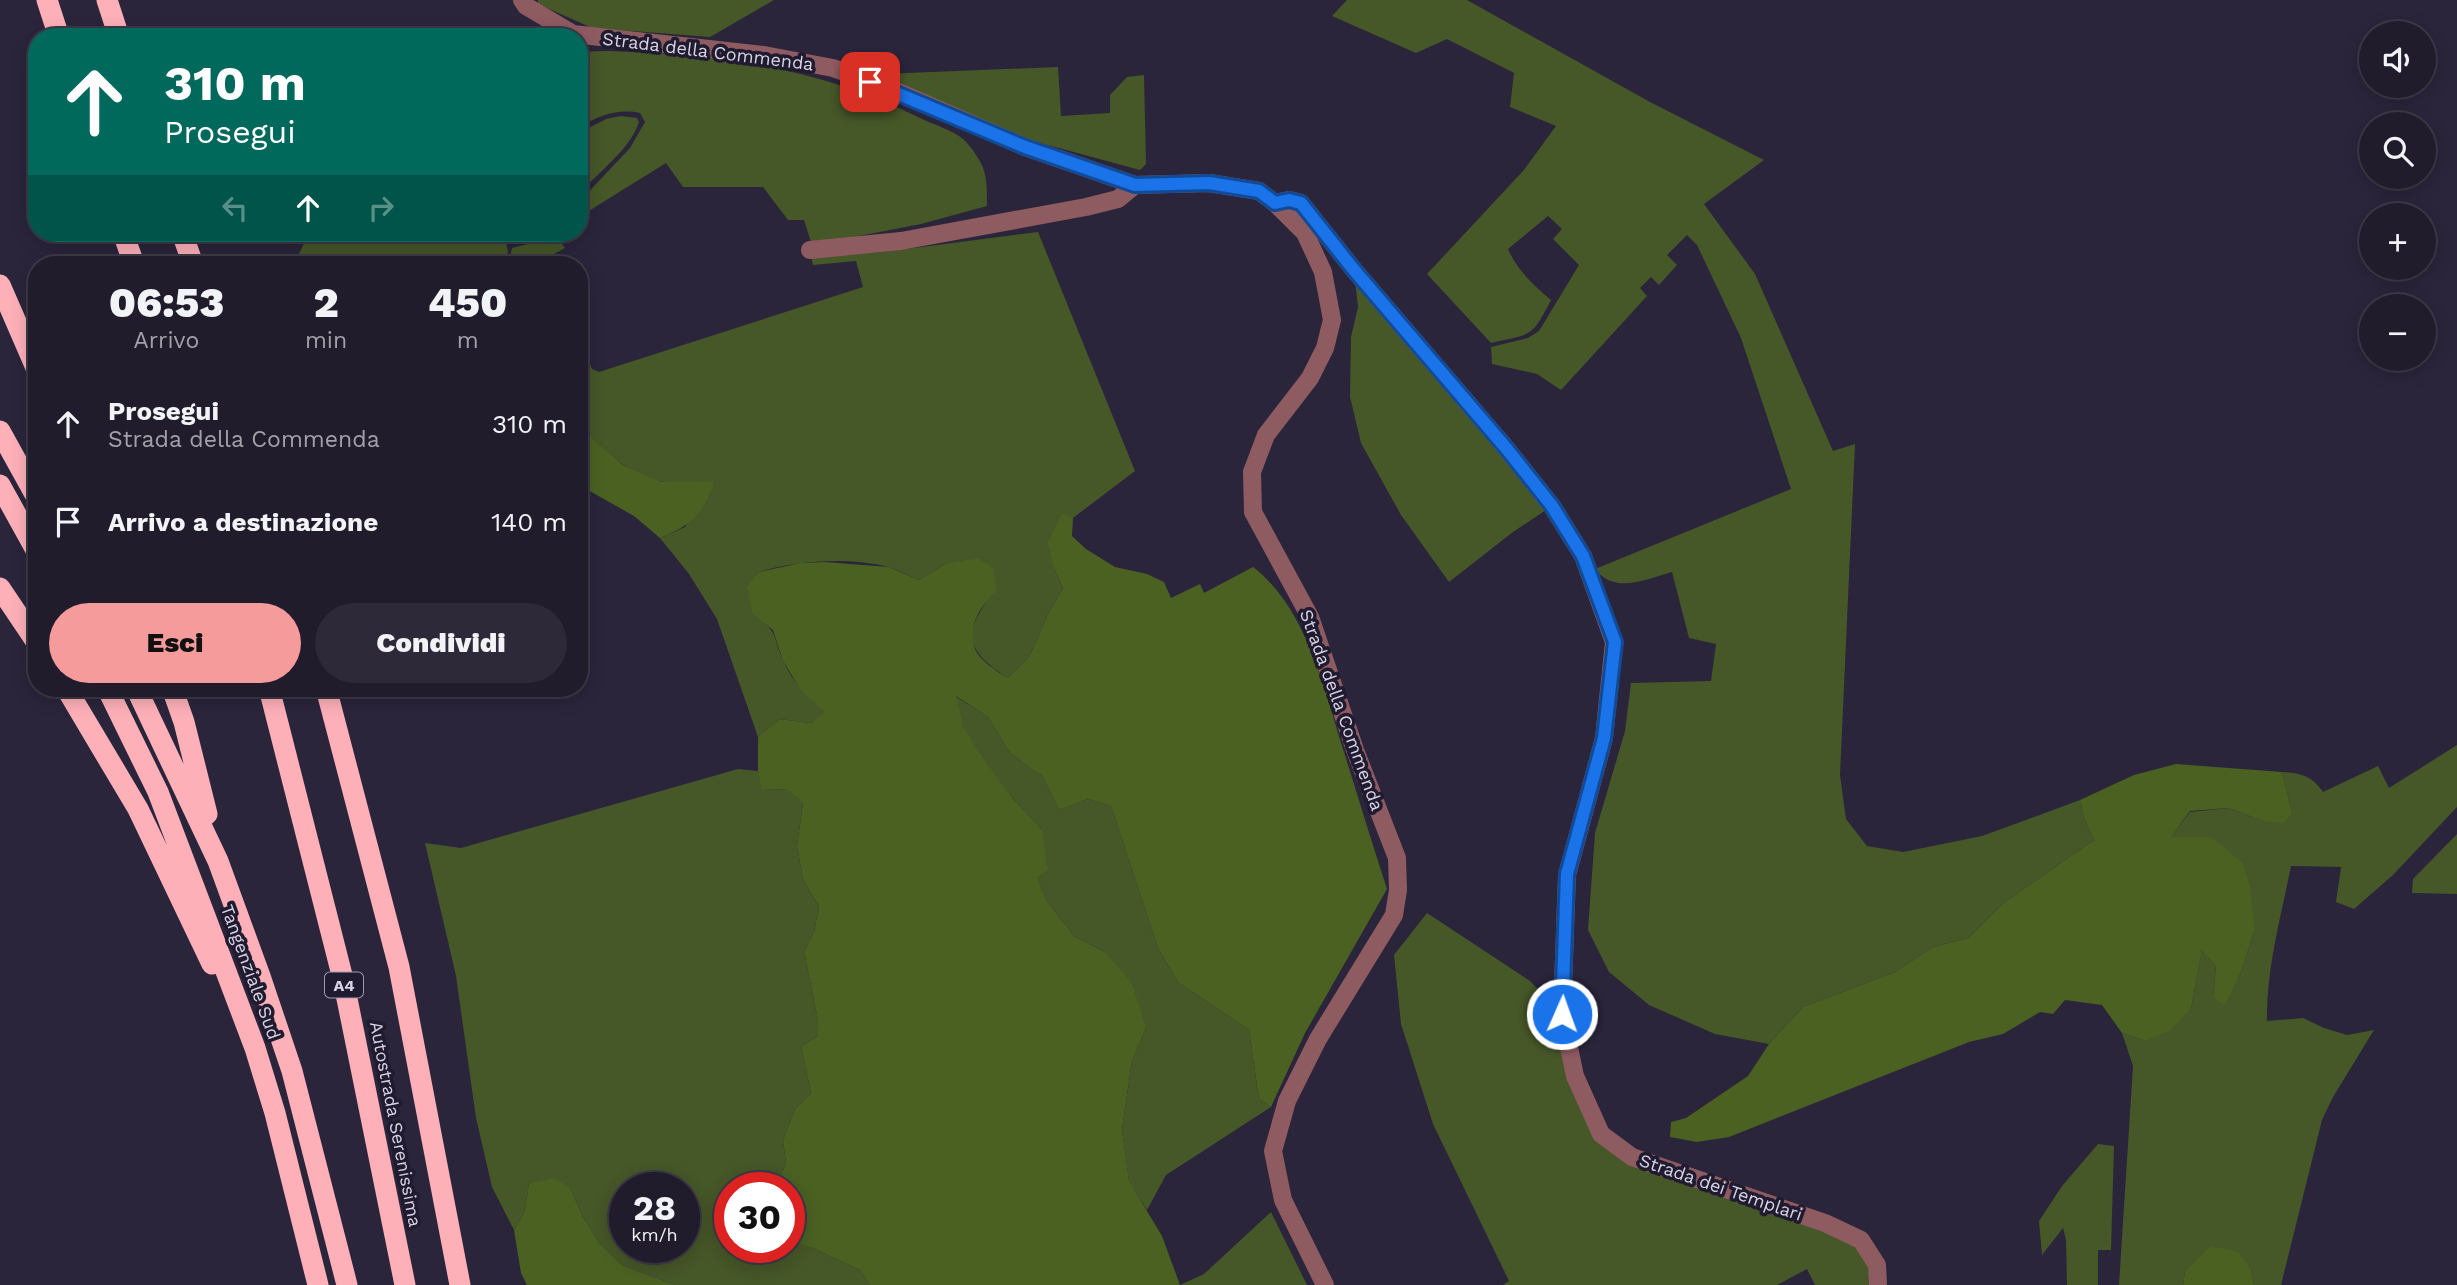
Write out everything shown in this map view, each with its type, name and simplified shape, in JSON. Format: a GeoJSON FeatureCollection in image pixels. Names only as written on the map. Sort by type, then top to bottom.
{"type":"FeatureCollection","features":[{"type":"Feature","properties":{"kind":"highway"},"geometry":{"type":"LineString","coordinates":[[47,0],[56,28]]}},
{"type":"Feature","properties":{"kind":"highway"},"geometry":{"type":"LineString","coordinates":[[107,0],[116,28]]}},
{"type":"Feature","properties":{"kind":"highway"},"geometry":{"type":"LineString","coordinates":[[0,285],[28,349]]}},
{"type":"Feature","properties":{"kind":"highway"},"geometry":{"type":"LineString","coordinates":[[0,431],[28,482]]}},
{"type":"Feature","properties":{"kind":"highway"},"geometry":{"type":"LineString","coordinates":[[0,485],[28,536]]}},
{"type":"Feature","properties":{"kind":"highway"},"geometry":{"type":"LineString","coordinates":[[0,588],[28,630]]}},
{"type":"Feature","properties":{"kind":"highway"},"geometry":{"type":"LineString","coordinates":[[71,697],[138,809],[183,908],[255,1048]]}},
{"type":"Feature","properties":{"kind":"highway","name":"Tangenziale Sud"},"geometry":{"type":"LineString","coordinates":[[111,697],[158,792],[255,1048],[275,1113],[318,1285]]}},
{"type":"Feature","properties":{"kind":"highway","name":"Tangenziale Sud"},"geometry":{"type":"LineString","coordinates":[[140,697],[218,861],[292,1071],[347,1285]]}},
{"type":"Feature","properties":{"kind":"highway"},"geometry":{"type":"LineString","coordinates":[[175,697],[184,722],[218,861]]}},
{"type":"Feature","properties":{"kind":"highway","name":"Autostrada Serenissima"},"geometry":{"type":"LineString","coordinates":[[271,697],[343,979],[405,1285]]}},
{"type":"Feature","properties":{"kind":"highway","name":"Autostrada Serenissima"},"geometry":{"type":"LineString","coordinates":[[328,697],[399,967],[460,1285]]}},
{"type":"Feature","properties":{"kind":"street","name":"Strada della Commenda"},"geometry":{"type":"LineString","coordinates":[[522,0],[526,6],[563,28]]}},
{"type":"Feature","properties":{"kind":"street","name":"Strada della Commenda"},"geometry":{"type":"LineString","coordinates":[[588,36],[764,55],[834,68],[889,88],[1025,147],[1135,185],[1209,183],[1259,191],[1305,233],[1323,272],[1332,320],[1325,348],[1310,378],[1266,435],[1252,472],[1253,512],[1310,617],[1355,750],[1397,858],[1398,890],[1394,915],[1318,1039],[1287,1101],[1273,1151],[1283,1200],[1325,1285]]}},
{"type":"Feature","properties":{"kind":"street","name":"Strada della Commenda"},"geometry":{"type":"LineString","coordinates":[[810,250],[901,241],[1086,207],[1118,199],[1135,185]]}},
{"type":"Feature","properties":{"kind":"street","name":"Strada dei Templari"},"geometry":{"type":"LineString","coordinates":[[1275,203],[1289,200],[1301,203],[1552,506],[1583,556],[1615,642],[1604,738],[1567,874],[1562,1014],[1575,1076],[1601,1134],[1632,1157],[1825,1223],[1861,1240],[1877,1265],[1878,1285]]}},
{"type":"Feature","properties":{"kind":"green space"},"geometry":{"type":"Polygon","coordinates":[[[538,0],[774,0],[710,37],[592,28],[538,4],[538,0]]]}},
{"type":"Feature","properties":{"kind":"green space"},"geometry":{"type":"Polygon","coordinates":[[[1347,0],[1467,0],[1650,102],[1764,160],[1704,204],[1755,274],[1833,451],[1855,444],[1840,775],[1846,819],[1867,846],[1903,852],[1982,836],[2080,800],[2084,818],[2094,840],[2002,904],[1968,938],[1933,947],[1895,972],[1803,1007],[1769,1044],[1715,1034],[1649,1005],[1609,972],[1588,930],[1595,833],[1625,731],[1631,683],[1711,681],[1716,644],[1689,638],[1672,572],[1641,581],[1621,583],[1603,577],[1595,569],[1791,489],[1741,338],[1697,245],[1687,235],[1667,255],[1677,265],[1659,285],[1651,277],[1640,288],[1647,296],[1561,390],[1537,374],[1492,364],[1491,347],[1528,338],[1539,331],[1579,265],[1553,239],[1562,229],[1548,216],[1508,249],[1526,277],[1551,300],[1539,322],[1523,335],[1491,343],[1427,274],[1523,171],[1556,126],[1510,107],[1514,73],[1447,39],[1416,53],[1332,16],[1347,0]]]}},
{"type":"Feature","properties":{"kind":"green space"},"geometry":{"type":"Polygon","coordinates":[[[588,52],[648,53],[728,60],[767,66],[843,86],[963,139],[979,159],[984,172],[987,206],[921,224],[812,245],[804,220],[788,220],[763,187],[683,187],[666,163],[588,211],[588,192],[630,148],[645,122],[640,113],[616,112],[588,122],[588,52]]]}},
{"type":"Feature","properties":{"kind":"green space"},"geometry":{"type":"Polygon","coordinates":[[[1058,67],[1061,116],[1110,113],[1110,95],[1127,77],[1144,75],[1146,164],[1140,170],[1033,141],[924,96],[882,74],[1058,67]]]}},
{"type":"Feature","properties":{"kind":"green space"},"geometry":{"type":"Polygon","coordinates":[[[621,116],[637,118],[639,122],[621,151],[588,185],[588,128],[606,119],[621,116]]]}},
{"type":"Feature","properties":{"kind":"green space"},"geometry":{"type":"Polygon","coordinates":[[[1038,232],[1135,471],[1073,518],[1063,514],[1054,568],[1063,588],[1029,657],[1008,678],[981,656],[973,642],[974,625],[987,599],[945,564],[919,580],[889,567],[840,561],[790,565],[759,572],[753,615],[774,634],[779,651],[796,682],[826,712],[811,723],[779,719],[758,737],[717,619],[689,574],[660,538],[685,527],[714,481],[670,483],[652,479],[618,461],[588,436],[588,359],[592,369],[599,372],[863,287],[856,261],[813,265],[811,255],[883,252],[1038,232]]]}},
{"type":"Feature","properties":{"kind":"green space"},"geometry":{"type":"Polygon","coordinates":[[[305,242],[506,242],[508,252],[506,256],[298,256],[305,242]]]}},
{"type":"Feature","properties":{"kind":"green space"},"geometry":{"type":"Polygon","coordinates":[[[537,242],[561,242],[565,248],[550,256],[510,256],[512,248],[537,242]]]}},
{"type":"Feature","properties":{"kind":"green space"},"geometry":{"type":"Polygon","coordinates":[[[1354,270],[1552,506],[1513,532],[1449,582],[1401,515],[1361,443],[1350,397],[1351,337],[1358,307],[1354,270]]]}},
{"type":"Feature","properties":{"kind":"green space"},"geometry":{"type":"Polygon","coordinates":[[[588,436],[623,465],[662,482],[714,481],[701,511],[688,523],[660,538],[634,516],[588,490],[588,436]]]}},
{"type":"Feature","properties":{"kind":"green space"},"geometry":{"type":"Polygon","coordinates":[[[1062,513],[1073,518],[1072,536],[1086,549],[1115,567],[1147,574],[1164,582],[1171,598],[1200,584],[1204,593],[1253,567],[1272,584],[1300,627],[1321,677],[1387,889],[1305,1033],[1271,1107],[1259,1099],[1249,1030],[1178,982],[1158,948],[1111,806],[1088,799],[1059,810],[1043,777],[1010,753],[988,717],[956,696],[963,726],[982,757],[1011,796],[1042,830],[1048,870],[1037,877],[1047,901],[1074,936],[1105,952],[1132,983],[1146,1028],[1132,1061],[1122,1129],[1129,1181],[1162,1236],[1180,1285],[870,1285],[860,1270],[805,1246],[805,1172],[782,1172],[786,1163],[783,1140],[795,1109],[811,1093],[801,1046],[818,1036],[818,1020],[804,952],[814,932],[819,906],[803,880],[797,846],[803,803],[787,789],[762,790],[758,771],[758,737],[779,719],[811,723],[825,712],[802,692],[783,661],[773,630],[753,615],[747,587],[759,572],[801,563],[889,567],[919,580],[945,564],[978,558],[993,568],[997,590],[986,602],[974,624],[975,649],[985,662],[1008,678],[1029,657],[1063,588],[1054,568],[1048,542],[1062,513]]]}},
{"type":"Feature","properties":{"kind":"green space"},"geometry":{"type":"Polygon","coordinates":[[[955,696],[988,717],[1010,753],[1043,777],[1059,810],[1088,799],[1111,806],[1158,948],[1178,982],[1249,1030],[1259,1099],[1271,1107],[1166,1175],[1147,1210],[1129,1182],[1122,1129],[1132,1061],[1146,1028],[1105,952],[1074,936],[1047,901],[1037,877],[1042,830],[980,756],[962,724],[955,696]]]}},
{"type":"Feature","properties":{"kind":"green space"},"geometry":{"type":"Polygon","coordinates":[[[2457,745],[2457,807],[2393,875],[2354,909],[2336,902],[2341,867],[2291,866],[2272,963],[2267,1021],[2303,1018],[2347,1035],[2374,1030],[2322,1120],[2281,1285],[2254,1285],[2251,1269],[2185,1272],[2183,1285],[2119,1285],[2133,1066],[2122,1033],[2146,1041],[2191,1009],[2202,949],[2216,966],[2213,998],[2225,1005],[2241,972],[2255,929],[2170,838],[2190,812],[2228,808],[2263,821],[2292,812],[2282,772],[2306,776],[2323,792],[2378,766],[2389,788],[2457,745]]]}},
{"type":"Feature","properties":{"kind":"green space"},"geometry":{"type":"Polygon","coordinates":[[[2176,764],[2282,772],[2292,812],[2284,823],[2263,821],[2228,808],[2190,811],[2171,837],[2211,837],[2243,863],[2250,888],[2255,929],[2241,972],[2225,1006],[2213,998],[2216,966],[2202,950],[2191,1009],[2169,1031],[2146,1041],[2122,1033],[2102,1005],[2065,1000],[2053,1014],[2040,1012],[2003,1034],[1969,1042],[1729,1137],[1697,1142],[1670,1137],[1671,1122],[1686,1118],[1748,1076],[1769,1044],[1803,1007],[1895,972],[1933,947],[1968,938],[2002,904],[2094,840],[2084,818],[2080,800],[2134,775],[2176,764]]]}},
{"type":"Feature","properties":{"kind":"green space"},"geometry":{"type":"Polygon","coordinates":[[[738,769],[758,771],[763,790],[788,789],[803,803],[797,846],[803,880],[819,906],[814,932],[804,952],[818,1020],[818,1036],[801,1046],[811,1093],[795,1109],[783,1140],[786,1163],[782,1172],[714,1172],[714,1263],[805,1263],[805,1246],[860,1270],[870,1285],[675,1285],[622,1265],[620,1263],[700,1263],[700,1172],[609,1172],[609,1253],[600,1244],[583,1217],[570,1188],[529,1184],[524,1213],[514,1230],[492,1187],[476,1118],[456,976],[425,843],[461,848],[738,769]]]}},
{"type":"Feature","properties":{"kind":"green space"},"geometry":{"type":"Polygon","coordinates":[[[2457,834],[2457,894],[2412,893],[2413,879],[2457,834]]]}},
{"type":"Feature","properties":{"kind":"green space"},"geometry":{"type":"Polygon","coordinates":[[[1427,913],[1530,981],[1562,1014],[1601,1134],[1632,1157],[1861,1240],[1878,1285],[1815,1285],[1807,1269],[1777,1285],[1503,1285],[1509,1281],[1433,1124],[1401,1024],[1394,955],[1427,913]]]}},
{"type":"Feature","properties":{"kind":"green space"},"geometry":{"type":"Polygon","coordinates":[[[2098,1144],[2114,1146],[2111,1250],[2098,1250],[2098,1285],[2067,1285],[2066,1240],[2063,1228],[2042,1255],[2039,1221],[2062,1186],[2098,1144]]]}},
{"type":"Feature","properties":{"kind":"green space"},"geometry":{"type":"Polygon","coordinates":[[[554,1178],[570,1188],[583,1217],[600,1244],[609,1253],[609,1263],[620,1263],[675,1285],[527,1285],[521,1273],[514,1230],[524,1213],[529,1184],[554,1178]]]}},
{"type":"Feature","properties":{"kind":"green space"},"geometry":{"type":"Polygon","coordinates":[[[1271,1212],[1307,1285],[1180,1285],[1204,1274],[1271,1212]]]}},
{"type":"Feature","properties":{"kind":"green space"},"geometry":{"type":"Polygon","coordinates":[[[2211,1246],[2238,1252],[2251,1269],[2254,1285],[2183,1285],[2185,1272],[2211,1246]]]}},
{"type":"Feature","properties":{"kind":"route"},"geometry":{"type":"LineString","coordinates":[[870,82],[1025,147],[1135,185],[1209,183],[1259,191],[1275,203],[1289,200],[1301,203],[1552,506],[1583,556],[1615,642],[1604,738],[1567,874],[1562,1014]]}}]}
